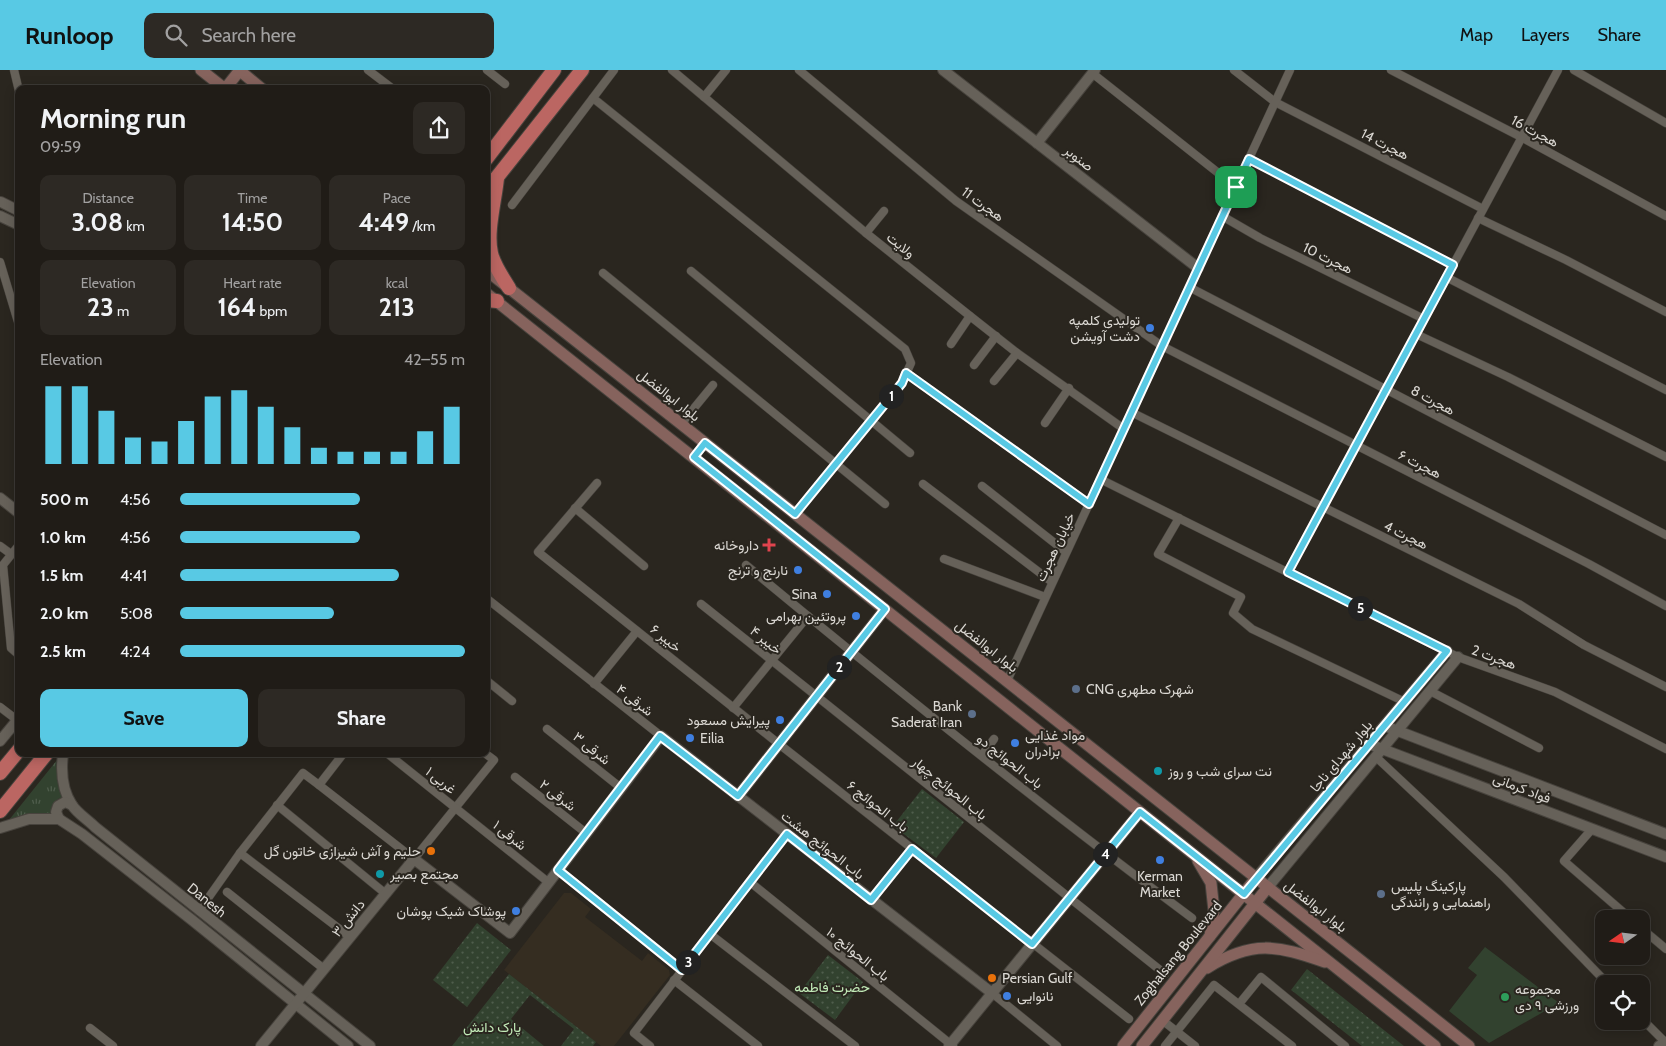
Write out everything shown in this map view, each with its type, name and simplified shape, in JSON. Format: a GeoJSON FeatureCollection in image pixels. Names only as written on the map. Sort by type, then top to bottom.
{"type":"FeatureCollection","features":[{"type":"Feature","properties":{"kind":"highway"},"geometry":{"type":"LineString","coordinates":[[490,155],[554,70]]}},
{"type":"Feature","properties":{"kind":"highway"},"geometry":{"type":"LineString","coordinates":[[490,186],[582,70]]}},
{"type":"Feature","properties":{"kind":"highway"},"geometry":{"type":"LineString","coordinates":[[498,176],[490,237],[491,252],[496,266],[509,288]]}},
{"type":"Feature","properties":{"kind":"highway"},"geometry":{"type":"LineString","coordinates":[[0,773],[15,755]]}},
{"type":"Feature","properties":{"kind":"highway"},"geometry":{"type":"LineString","coordinates":[[0,811],[44,757]]}},
{"type":"Feature","properties":{"kind":"main road"},"geometry":{"type":"LineString","coordinates":[[201,70],[220,85]]}},
{"type":"Feature","properties":{"kind":"main road"},"geometry":{"type":"LineString","coordinates":[[228,85],[240,70],[257,85]]}},
{"type":"Feature","properties":{"kind":"main road","name":"بلوار ابوالفضل"},"geometry":{"type":"LineString","coordinates":[[490,273],[1469,1046]]}},
{"type":"Feature","properties":{"kind":"main road"},"geometry":{"type":"LineString","coordinates":[[490,298],[694,457],[1435,1046]]}},
{"type":"Feature","properties":{"kind":"main road"},"geometry":{"type":"LineString","coordinates":[[694,457],[705,443]]}},
{"type":"Feature","properties":{"kind":"main road"},"geometry":{"type":"LineString","coordinates":[[1194,855],[1211,883],[1214,911],[1210,936]]}},
{"type":"Feature","properties":{"kind":"main road","name":"Zoghalsang Boulevard"},"geometry":{"type":"LineString","coordinates":[[1123,1046],[1256,878]]}},
{"type":"Feature","properties":{"kind":"main road","name":"Zoghalsang Boulevard"},"geometry":{"type":"LineString","coordinates":[[1142,1046],[1268,887]]}},
{"type":"Feature","properties":{"kind":"main road"},"geometry":{"type":"LineString","coordinates":[[1199,973],[1240,951],[1269,948],[1293,951],[1334,965]]}},
{"type":"Feature","properties":{"kind":"street"},"geometry":{"type":"LineString","coordinates":[[14,70],[18,85]]}},
{"type":"Feature","properties":{"kind":"street"},"geometry":{"type":"LineString","coordinates":[[368,70],[387,85]]}},
{"type":"Feature","properties":{"kind":"street"},"geometry":{"type":"LineString","coordinates":[[487,70],[505,84]]}},
{"type":"Feature","properties":{"kind":"street"},"geometry":{"type":"LineString","coordinates":[[512,205],[614,70]]}},
{"type":"Feature","properties":{"kind":"street","name":"ولایت"},"geometry":{"type":"LineString","coordinates":[[672,70],[866,233],[970,316],[1124,428]]}},
{"type":"Feature","properties":{"kind":"street"},"geometry":{"type":"LineString","coordinates":[[704,97],[726,70]]}},
{"type":"Feature","properties":{"kind":"street","name":"هجرت 11"},"geometry":{"type":"LineString","coordinates":[[799,70],[956,201],[1162,346]]}},
{"type":"Feature","properties":{"kind":"street","name":"صنوبر"},"geometry":{"type":"LineString","coordinates":[[943,70],[1198,268]]}},
{"type":"Feature","properties":{"kind":"street","name":"هجرت 14"},"geometry":{"type":"LineString","coordinates":[[1234,70],[1275,102],[1483,209]]}},
{"type":"Feature","properties":{"kind":"street","name":"خیابان هجرت"},"geometry":{"type":"LineString","coordinates":[[1006,681],[1290,70]]}},
{"type":"Feature","properties":{"kind":"street","name":"هجرت 16"},"geometry":{"type":"LineString","coordinates":[[1391,70],[1522,137],[1666,216]]}},
{"type":"Feature","properties":{"kind":"street"},"geometry":{"type":"LineString","coordinates":[[1574,70],[1666,124]]}},
{"type":"Feature","properties":{"kind":"street"},"geometry":{"type":"LineString","coordinates":[[1037,142],[1093,71],[1236,187]]}},
{"type":"Feature","properties":{"kind":"street"},"geometry":{"type":"LineString","coordinates":[[1288,572],[1522,137],[1554,71]]}},
{"type":"Feature","properties":{"kind":"street"},"geometry":{"type":"LineString","coordinates":[[593,98],[905,349],[911,363],[902,383],[795,514]]}},
{"type":"Feature","properties":{"kind":"street"},"geometry":{"type":"LineString","coordinates":[[1249,159],[1453,265]]}},
{"type":"Feature","properties":{"kind":"street"},"geometry":{"type":"LineString","coordinates":[[0,209],[0,201],[15,209]]}},
{"type":"Feature","properties":{"kind":"street"},"geometry":{"type":"LineString","coordinates":[[866,233],[884,211]]}},
{"type":"Feature","properties":{"kind":"street"},"geometry":{"type":"LineString","coordinates":[[0,216],[15,223]]}},
{"type":"Feature","properties":{"kind":"street","name":"هجرت 10"},"geometry":{"type":"LineString","coordinates":[[1222,216],[1260,238],[1424,320]]}},
{"type":"Feature","properties":{"kind":"street"},"geometry":{"type":"LineString","coordinates":[[1478,218],[1566,260],[1666,312]]}},
{"type":"Feature","properties":{"kind":"street"},"geometry":{"type":"LineString","coordinates":[[0,262],[15,312]]}},
{"type":"Feature","properties":{"kind":"street"},"geometry":{"type":"LineString","coordinates":[[691,271],[910,453]]}},
{"type":"Feature","properties":{"kind":"street"},"geometry":{"type":"LineString","coordinates":[[602,274],[836,462],[885,504]]}},
{"type":"Feature","properties":{"kind":"street"},"geometry":{"type":"LineString","coordinates":[[1446,277],[1666,390]]}},
{"type":"Feature","properties":{"kind":"street","name":"هجرت 8"},"geometry":{"type":"LineString","coordinates":[[1189,287],[1666,535]]}},
{"type":"Feature","properties":{"kind":"street"},"geometry":{"type":"LineString","coordinates":[[951,344],[970,316]]}},
{"type":"Feature","properties":{"kind":"street"},"geometry":{"type":"LineString","coordinates":[[1416,334],[1508,377],[1666,458]]}},
{"type":"Feature","properties":{"kind":"street"},"geometry":{"type":"LineString","coordinates":[[974,364],[996,336]]}},
{"type":"Feature","properties":{"kind":"street","name":"هجرت ۶"},"geometry":{"type":"LineString","coordinates":[[1162,346],[1589,564],[1666,606]]}},
{"type":"Feature","properties":{"kind":"street"},"geometry":{"type":"LineString","coordinates":[[994,381],[1017,352]]}},
{"type":"Feature","properties":{"kind":"street"},"geometry":{"type":"LineString","coordinates":[[906,373],[1089,504]]}},
{"type":"Feature","properties":{"kind":"street"},"geometry":{"type":"LineString","coordinates":[[681,424],[713,385]]}},
{"type":"Feature","properties":{"kind":"street"},"geometry":{"type":"LineString","coordinates":[[1045,422],[1069,388]]}},
{"type":"Feature","properties":{"kind":"street","name":"هجرت 4"},"geometry":{"type":"LineString","coordinates":[[1131,412],[1519,604],[1584,645],[1666,687]]}},
{"type":"Feature","properties":{"kind":"street","name":"هجرت 2"},"geometry":{"type":"LineString","coordinates":[[1100,478],[1458,657],[1555,692],[1666,749]]}},
{"type":"Feature","properties":{"kind":"street"},"geometry":{"type":"LineString","coordinates":[[597,483],[575,508],[644,566]]}},
{"type":"Feature","properties":{"kind":"street"},"geometry":{"type":"LineString","coordinates":[[923,484],[1052,582]]}},
{"type":"Feature","properties":{"kind":"street"},"geometry":{"type":"LineString","coordinates":[[982,486],[1066,552]]}},
{"type":"Feature","properties":{"kind":"street"},"geometry":{"type":"LineString","coordinates":[[1,497],[15,509]]}},
{"type":"Feature","properties":{"kind":"street","name":"خیبر ۶"},"geometry":{"type":"LineString","coordinates":[[575,508],[538,552],[779,744]]}},
{"type":"Feature","properties":{"kind":"street"},"geometry":{"type":"LineString","coordinates":[[1179,518],[1158,554],[1241,597],[1233,613],[1252,629],[1405,702]]}},
{"type":"Feature","properties":{"kind":"street"},"geometry":{"type":"LineString","coordinates":[[0,546],[11,554]]}},
{"type":"Feature","properties":{"kind":"street"},"geometry":{"type":"LineString","coordinates":[[15,550],[3,565],[11,648],[15,652]]}},
{"type":"Feature","properties":{"kind":"street"},"geometry":{"type":"LineString","coordinates":[[944,559],[1045,597]]}},
{"type":"Feature","properties":{"kind":"street","name":"باب الحوائج دو"},"geometry":{"type":"LineString","coordinates":[[746,565],[851,652],[1106,853],[1192,918]]}},
{"type":"Feature","properties":{"kind":"street","name":"۴ شرقی"},"geometry":{"type":"LineString","coordinates":[[490,601],[660,736]]}},
{"type":"Feature","properties":{"kind":"street","name":"خیبر ۴"},"geometry":{"type":"LineString","coordinates":[[701,604],[816,697]]}},
{"type":"Feature","properties":{"kind":"street"},"geometry":{"type":"LineString","coordinates":[[738,796],[885,609]]}},
{"type":"Feature","properties":{"kind":"street"},"geometry":{"type":"LineString","coordinates":[[733,708],[808,616]]}},
{"type":"Feature","properties":{"kind":"street"},"geometry":{"type":"LineString","coordinates":[[594,684],[637,631]]}},
{"type":"Feature","properties":{"kind":"street","name":"بلوار شهدای ناجا"},"geometry":{"type":"LineString","coordinates":[[1256,878],[1447,651]]}},
{"type":"Feature","properties":{"kind":"street","name":"بلوار شهدای ناجا"},"geometry":{"type":"LineString","coordinates":[[1268,887],[1458,657]]}},
{"type":"Feature","properties":{"kind":"street"},"geometry":{"type":"LineString","coordinates":[[490,683],[512,701]]}},
{"type":"Feature","properties":{"kind":"street"},"geometry":{"type":"LineString","coordinates":[[1430,691],[1539,748]]}},
{"type":"Feature","properties":{"kind":"street","name":"باب الحوائج چهار"},"geometry":{"type":"LineString","coordinates":[[816,697],[1164,974]]}},
{"type":"Feature","properties":{"kind":"street"},"geometry":{"type":"LineString","coordinates":[[0,707],[15,717]]}},
{"type":"Feature","properties":{"kind":"street"},"geometry":{"type":"LineString","coordinates":[[0,742],[15,723]]}},
{"type":"Feature","properties":{"kind":"street","name":"فواد کرمانی"},"geometry":{"type":"LineString","coordinates":[[1385,726],[1666,834]]}},
{"type":"Feature","properties":{"kind":"street","name":"۳ شرقی"},"geometry":{"type":"LineString","coordinates":[[547,728],[621,788]]}},
{"type":"Feature","properties":{"kind":"street"},"geometry":{"type":"LineString","coordinates":[[199,911],[240,853],[303,773],[510,933],[660,736]]}},
{"type":"Feature","properties":{"kind":"street","name":"باب الحوائج هشت"},"geometry":{"type":"LineString","coordinates":[[660,736],[992,993]]}},
{"type":"Feature","properties":{"kind":"street"},"geometry":{"type":"LineString","coordinates":[[982,755],[994,739]]}},
{"type":"Feature","properties":{"kind":"street","name":"باب الحوائج ۶"},"geometry":{"type":"LineString","coordinates":[[779,744],[1129,1019]]}},
{"type":"Feature","properties":{"kind":"street","name":"فواد کرمانی"},"geometry":{"type":"LineString","coordinates":[[1369,744],[1379,753],[1592,828],[1666,857]]}},
{"type":"Feature","properties":{"kind":"street"},"geometry":{"type":"LineString","coordinates":[[1379,753],[1599,975]]}},
{"type":"Feature","properties":{"kind":"street","name":"Danesh"},"geometry":{"type":"LineString","coordinates":[[63,757],[62,768],[65,788],[72,805],[95,827],[370,1046]]}},
{"type":"Feature","properties":{"kind":"street"},"geometry":{"type":"LineString","coordinates":[[319,785],[341,757]]}},
{"type":"Feature","properties":{"kind":"street","name":"۱ غربی"},"geometry":{"type":"LineString","coordinates":[[392,757],[456,808]]}},
{"type":"Feature","properties":{"kind":"street"},"geometry":{"type":"LineString","coordinates":[[414,859],[494,760],[490,757]]}},
{"type":"Feature","properties":{"kind":"street","name":"۲ شرقی"},"geometry":{"type":"LineString","coordinates":[[515,777],[586,833]]}},
{"type":"Feature","properties":{"kind":"street"},"geometry":{"type":"LineString","coordinates":[[0,828],[29,819],[59,819],[56,812],[58,806],[65,802],[72,805]]}},
{"type":"Feature","properties":{"kind":"street"},"geometry":{"type":"LineString","coordinates":[[277,805],[386,894]]}},
{"type":"Feature","properties":{"kind":"street","name":"۱ شرقی"},"geometry":{"type":"LineString","coordinates":[[456,808],[548,882]]}},
{"type":"Feature","properties":{"kind":"street"},"geometry":{"type":"LineString","coordinates":[[951,1045],[1140,812]]}},
{"type":"Feature","properties":{"kind":"street","name":"Danesh"},"geometry":{"type":"LineString","coordinates":[[59,819],[82,834],[192,920],[348,1046]]}},
{"type":"Feature","properties":{"kind":"street"},"geometry":{"type":"LineString","coordinates":[[1592,828],[1564,861],[1621,910]]}},
{"type":"Feature","properties":{"kind":"street"},"geometry":{"type":"LineString","coordinates":[[650,1046],[634,1033],[787,834]]}},
{"type":"Feature","properties":{"kind":"street"},"geometry":{"type":"LineString","coordinates":[[871,900],[912,849]]}},
{"type":"Feature","properties":{"kind":"street"},"geometry":{"type":"LineString","coordinates":[[240,853],[350,937]]}},
{"type":"Feature","properties":{"kind":"street","name":"دانش ۳"},"geometry":{"type":"LineString","coordinates":[[261,1046],[414,859]]}},
{"type":"Feature","properties":{"kind":"street"},"geometry":{"type":"LineString","coordinates":[[558,870],[682,970]]}},
{"type":"Feature","properties":{"kind":"street","name":"باب الحوائج ۱۰"},"geometry":{"type":"LineString","coordinates":[[750,882],[951,1045]]}},
{"type":"Feature","properties":{"kind":"street"},"geometry":{"type":"LineString","coordinates":[[227,892],[324,969]]}},
{"type":"Feature","properties":{"kind":"street"},"geometry":{"type":"LineString","coordinates":[[710,934],[855,1046]]}},
{"type":"Feature","properties":{"kind":"street"},"geometry":{"type":"LineString","coordinates":[[1650,936],[1666,949]]}},
{"type":"Feature","properties":{"kind":"street"},"geometry":{"type":"LineString","coordinates":[[1239,1004],[1261,977],[1346,1046]]}},
{"type":"Feature","properties":{"kind":"street"},"geometry":{"type":"LineString","coordinates":[[674,980],[758,1046]]}},
{"type":"Feature","properties":{"kind":"street"},"geometry":{"type":"LineString","coordinates":[[1165,1046],[1214,985],[1292,1046]]}},
{"type":"Feature","properties":{"kind":"street"},"geometry":{"type":"LineString","coordinates":[[992,993],[1057,1046]]}},
{"type":"Feature","properties":{"kind":"street"},"geometry":{"type":"LineString","coordinates":[[1162,1020],[1196,1046]]}},
{"type":"Feature","properties":{"kind":"street"},"geometry":{"type":"LineString","coordinates":[[90,1028],[113,1046]]}},
{"type":"Feature","properties":{"kind":"street"},"geometry":{"type":"LineString","coordinates":[[1650,1028],[1663,1043]]}},
{"type":"Feature","properties":{"kind":"street"},"geometry":{"type":"LineString","coordinates":[[1277,1046],[1283,1038]]}},
{"type":"Feature","properties":{"kind":"shaded area"},"geometry":{"type":"Polygon","coordinates":[[[564,893],[571,893],[591,909],[585,917],[642,961],[648,953],[669,970],[670,975],[614,1046],[601,1046],[504,970],[564,893]]]}},
{"type":"Feature","properties":{"kind":"green space"},"geometry":{"type":"Polygon","coordinates":[[[57,760],[59,782],[64,797],[58,799],[53,804],[51,816],[23,816],[9,820],[57,760]]]}},
{"type":"Feature","properties":{"kind":"green space"},"geometry":{"type":"Polygon","coordinates":[[[922,789],[964,822],[936,858],[893,826],[922,789]]]}},
{"type":"Feature","properties":{"kind":"green space"},"geometry":{"type":"Polygon","coordinates":[[[477,923],[511,950],[467,1007],[433,980],[477,923]]]}},
{"type":"Feature","properties":{"kind":"green space","name":"مجموعه ورزشی ۹ دی"},"geometry":{"type":"Polygon","coordinates":[[[1485,947],[1559,1003],[1489,1043],[1449,1011],[1477,975],[1468,968],[1485,947]]]}},
{"type":"Feature","properties":{"kind":"green space","name":"حضرت فاطمه"},"geometry":{"type":"Polygon","coordinates":[[[828,955],[863,982],[835,1020],[799,993],[828,955]]]}},
{"type":"Feature","properties":{"kind":"green space"},"geometry":{"type":"Polygon","coordinates":[[[1307,969],[1404,1046],[1362,1046],[1291,990],[1307,969]]]}},
{"type":"Feature","properties":{"kind":"green space","name":"پارک دانش"},"geometry":{"type":"Polygon","coordinates":[[[509,974],[596,1042],[593,1046],[561,1046],[574,1029],[530,995],[511,1019],[544,1046],[452,1046],[509,974]]]}},
{"type":"Feature","properties":{"kind":"place","name":"تولیدی کلمپه دشت آویشن"},"geometry":{"type":"Point","coordinates":[1150,328]}},
{"type":"Feature","properties":{"kind":"place","name":"داروخانه"},"geometry":{"type":"Point","coordinates":[769,545]}},
{"type":"Feature","properties":{"kind":"place","name":"نارنج و ترنج"},"geometry":{"type":"Point","coordinates":[798,570]}},
{"type":"Feature","properties":{"kind":"place","name":"Sina"},"geometry":{"type":"Point","coordinates":[827,594]}},
{"type":"Feature","properties":{"kind":"place","name":"پروتئین بهرامی"},"geometry":{"type":"Point","coordinates":[856,616]}},
{"type":"Feature","properties":{"kind":"place","name":"CNG شهرک مطهری"},"geometry":{"type":"Point","coordinates":[1076,689]}},
{"type":"Feature","properties":{"kind":"place","name":"Bank Saderat Iran"},"geometry":{"type":"Point","coordinates":[972,714]}},
{"type":"Feature","properties":{"kind":"place","name":"پیرایش مسعود"},"geometry":{"type":"Point","coordinates":[780,720]}},
{"type":"Feature","properties":{"kind":"place","name":"Eilia"},"geometry":{"type":"Point","coordinates":[690,738]}},
{"type":"Feature","properties":{"kind":"place","name":"مواد غذایی برادران"},"geometry":{"type":"Point","coordinates":[1015,743]}},
{"type":"Feature","properties":{"kind":"place","name":"نت سرای شب و روز"},"geometry":{"type":"Point","coordinates":[1158,771]}},
{"type":"Feature","properties":{"kind":"place","name":"حلیم و آش شیرازی خاتون گل"},"geometry":{"type":"Point","coordinates":[431,851]}},
{"type":"Feature","properties":{"kind":"place","name":"Kerman Market"},"geometry":{"type":"Point","coordinates":[1160,860]}},
{"type":"Feature","properties":{"kind":"place","name":"مجتمع بصیر"},"geometry":{"type":"Point","coordinates":[380,874]}},
{"type":"Feature","properties":{"kind":"place","name":"پارکینگ پلیس راهنمایی و رانندگی"},"geometry":{"type":"Point","coordinates":[1381,894]}},
{"type":"Feature","properties":{"kind":"place","name":"پوشاک شیک پوشان"},"geometry":{"type":"Point","coordinates":[516,911]}},
{"type":"Feature","properties":{"kind":"place","name":"Persian Gulf"},"geometry":{"type":"Point","coordinates":[992,978]}},
{"type":"Feature","properties":{"kind":"place","name":"نانوایی"},"geometry":{"type":"Point","coordinates":[1007,996]}},
{"type":"Feature","properties":{"kind":"place","name":"مجموعه ورزشی ۹ دی"},"geometry":{"type":"Point","coordinates":[1505,997]}},
{"type":"Feature","properties":{"kind":"route"},"geometry":{"type":"LineString","coordinates":[[1249,159],[1453,265],[1288,572],[1447,651],[1244,894],[1140,812],[1032,944],[912,849],[871,900],[787,834],[682,970],[558,870],[660,736],[738,796],[885,609],[694,457],[705,443],[795,514],[902,383],[906,373],[1089,504],[1236,187],[1249,159]]}}]}
